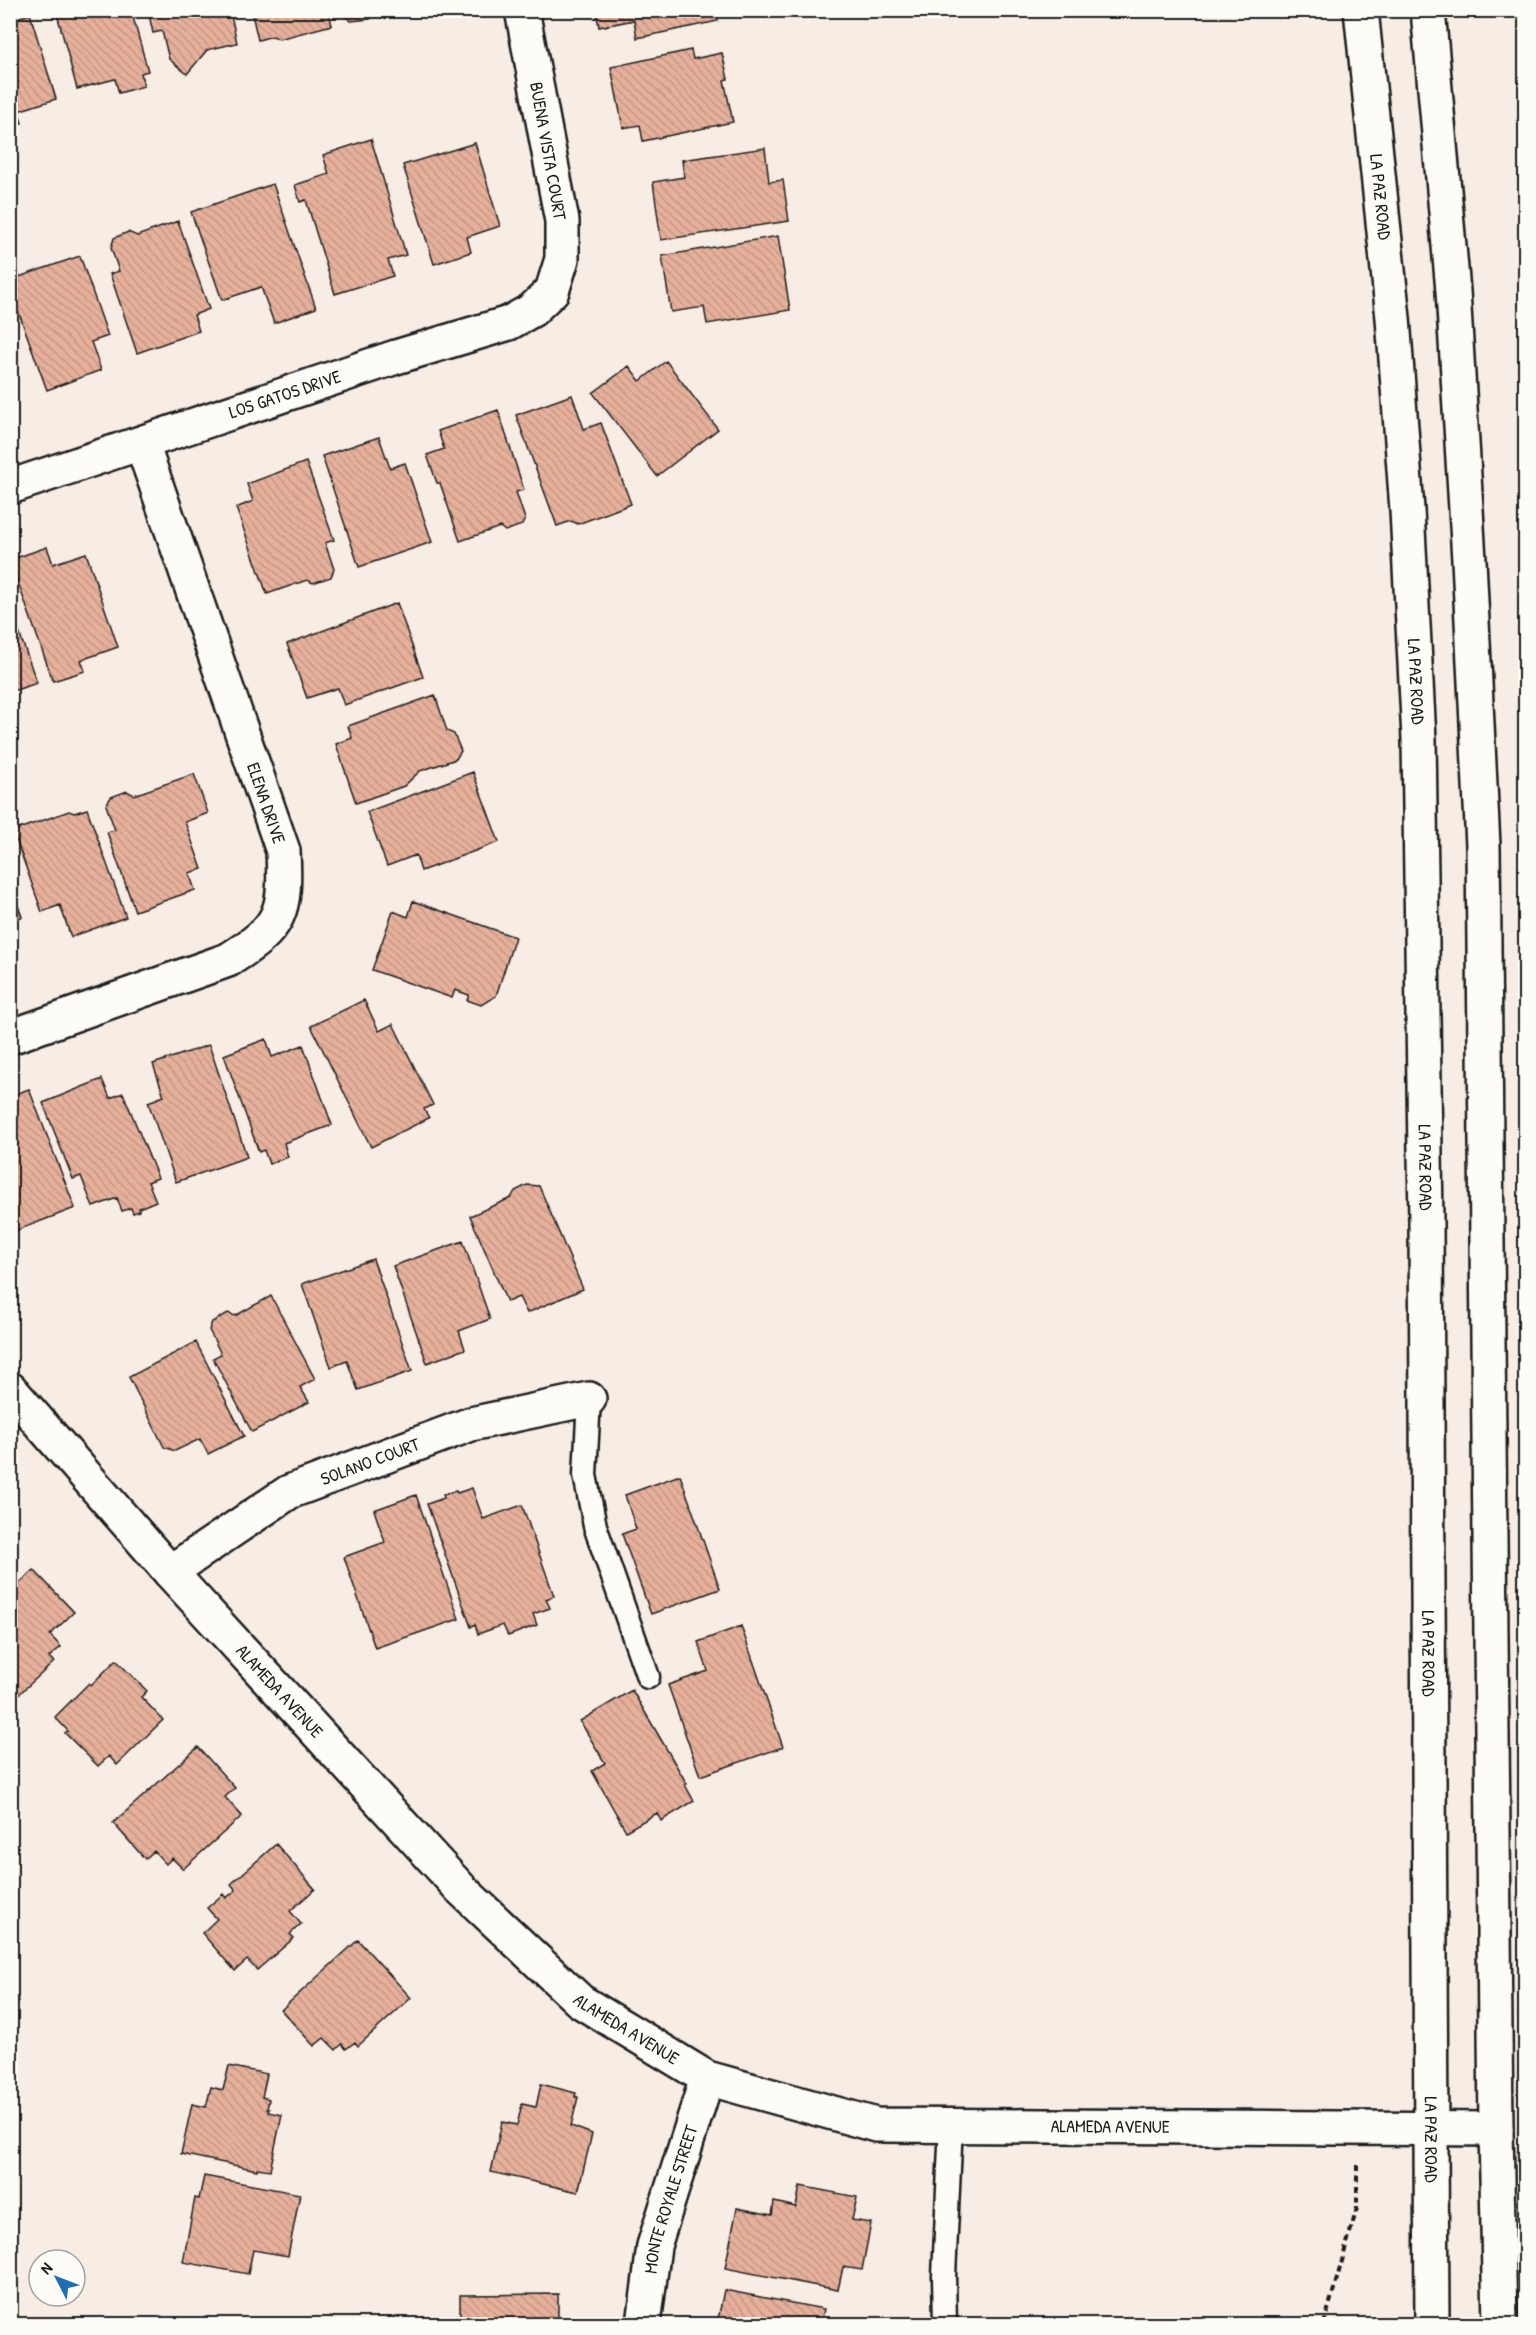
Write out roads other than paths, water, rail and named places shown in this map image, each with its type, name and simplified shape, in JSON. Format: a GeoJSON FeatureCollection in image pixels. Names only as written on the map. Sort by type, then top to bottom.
{"type":"FeatureCollection","features":[{"type":"Feature","properties":{"kind":"main road","name":"BUENA VISTA COURT"},"geometry":{"type":"LineString","coordinates":[[522,10],[562,221],[562,259],[552,291]]}},
{"type":"Feature","properties":{"kind":"main road","name":"LA PAZ ROAD"},"geometry":{"type":"LineString","coordinates":[[1361,10],[1393,318],[1407,510],[1419,739],[1426,1222],[1432,2325]]}},
{"type":"Feature","properties":{"kind":"main road"},"geometry":{"type":"LineString","coordinates":[[1428,10],[1453,291],[1483,846],[1500,2325]]}},
{"type":"Feature","properties":{"kind":"main road","name":"LOS GATOS DRIVE"},"geometry":{"type":"LineString","coordinates":[[10,487],[396,357],[509,323],[532,310],[552,291]]}},
{"type":"Feature","properties":{"kind":"main road","name":"ELENA DRIVE"},"geometry":{"type":"LineString","coordinates":[[10,1037],[228,960],[255,943],[276,920],[285,890],[283,851],[142,444]]}},
{"type":"Feature","properties":{"kind":"main road","name":"ALAMEDA AVENUE"},"geometry":{"type":"LineString","coordinates":[[10,1389],[170,1572],[461,1889],[580,2001],[707,2078],[876,2125],[1496,2129]]}},
{"type":"Feature","properties":{"kind":"main road","name":"SOLANO COURT"},"geometry":{"type":"LineString","coordinates":[[170,1572],[289,1492],[471,1424],[589,1399]]}},
{"type":"Feature","properties":{"kind":"main road","name":"MONTE ROYALE STREET"},"geometry":{"type":"LineString","coordinates":[[644,2325],[654,2246],[707,2078]]}},
{"type":"Feature","properties":{"kind":"lane"},"geometry":{"type":"LineString","coordinates":[[589,1399],[585,1475],[595,1526],[648,1677]]}},
{"type":"Feature","properties":{"kind":"lane"},"geometry":{"type":"LineString","coordinates":[[945,2325],[944,2277],[951,2124]]}}]}
